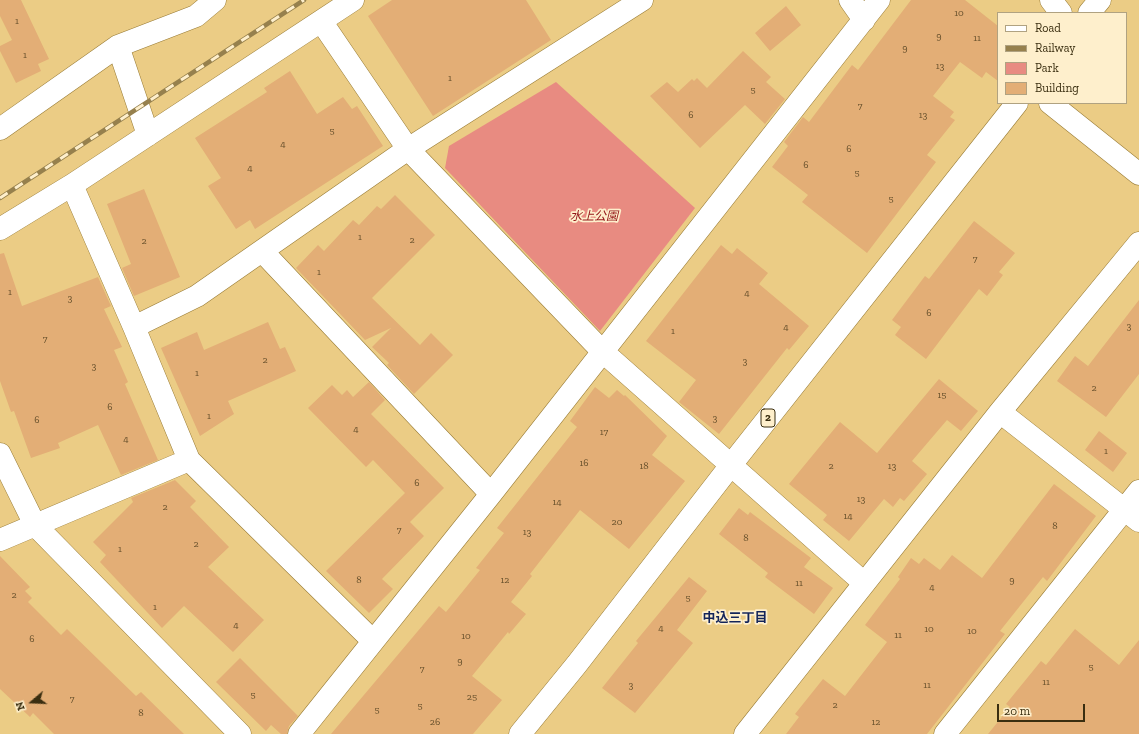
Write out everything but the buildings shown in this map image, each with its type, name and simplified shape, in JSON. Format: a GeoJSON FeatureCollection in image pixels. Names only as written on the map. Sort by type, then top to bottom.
{"type":"FeatureCollection","features":[{"type":"Feature","properties":{"kind":"street"},"geometry":{"type":"LineString","coordinates":[[0,129],[118,46],[196,16],[215,0]]}},
{"type":"Feature","properties":{"kind":"street"},"geometry":{"type":"LineString","coordinates":[[0,229],[72,185],[353,0]]}},
{"type":"Feature","properties":{"kind":"street"},"geometry":{"type":"LineString","coordinates":[[134,327],[197,296],[264,252],[408,149],[642,0]]}},
{"type":"Feature","properties":{"kind":"street"},"geometry":{"type":"LineString","coordinates":[[850,0],[864,20]]}},
{"type":"Feature","properties":{"kind":"street"},"geometry":{"type":"LineString","coordinates":[[299,734],[491,494],[602,351],[880,0]]}},
{"type":"Feature","properties":{"kind":"street"},"geometry":{"type":"LineString","coordinates":[[1051,0],[1060,12]]}},
{"type":"Feature","properties":{"kind":"street"},"geometry":{"type":"LineString","coordinates":[[1090,12],[1100,0]]}},
{"type":"Feature","properties":{"kind":"street"},"geometry":{"type":"LineString","coordinates":[[321,21],[408,149],[602,351],[864,583]]}},
{"type":"Feature","properties":{"kind":"street"},"geometry":{"type":"LineString","coordinates":[[118,46],[148,135]]}},
{"type":"Feature","properties":{"kind":"street","name":"2"},"geometry":{"type":"LineString","coordinates":[[520,734],[577,664],[731,465],[1016,104]]}},
{"type":"Feature","properties":{"kind":"street"},"geometry":{"type":"LineString","coordinates":[[1051,104],[1139,174]]}},
{"type":"Feature","properties":{"kind":"street"},"geometry":{"type":"LineString","coordinates":[[72,185],[134,327],[189,460],[373,641]]}},
{"type":"Feature","properties":{"kind":"street"},"geometry":{"type":"LineString","coordinates":[[745,734],[1000,412],[1139,243]]}},
{"type":"Feature","properties":{"kind":"street"},"geometry":{"type":"LineString","coordinates":[[264,252],[491,494]]}},
{"type":"Feature","properties":{"kind":"street"},"geometry":{"type":"LineString","coordinates":[[1000,412],[1132,515]]}},
{"type":"Feature","properties":{"kind":"street"},"geometry":{"type":"LineString","coordinates":[[0,454],[35,525],[240,734]]}},
{"type":"Feature","properties":{"kind":"street"},"geometry":{"type":"LineString","coordinates":[[0,540],[189,460]]}},
{"type":"Feature","properties":{"kind":"street"},"geometry":{"type":"LineString","coordinates":[[945,734],[1132,515],[1139,491]]}},
{"type":"Feature","properties":{"kind":"green space","name":"水上公園"},"geometry":{"type":"Polygon","coordinates":[[[556,82],[695,208],[600,331],[445,168],[449,146],[556,82]]]}},
{"type":"Feature","properties":{"kind":"railway"},"geometry":{"type":"LineString","coordinates":[[0,198],[304,0]]}},
{"type":"Feature","properties":{"kind":"district","name":"中込三丁目"},"geometry":{"type":"Point","coordinates":[735,618]}}]}
